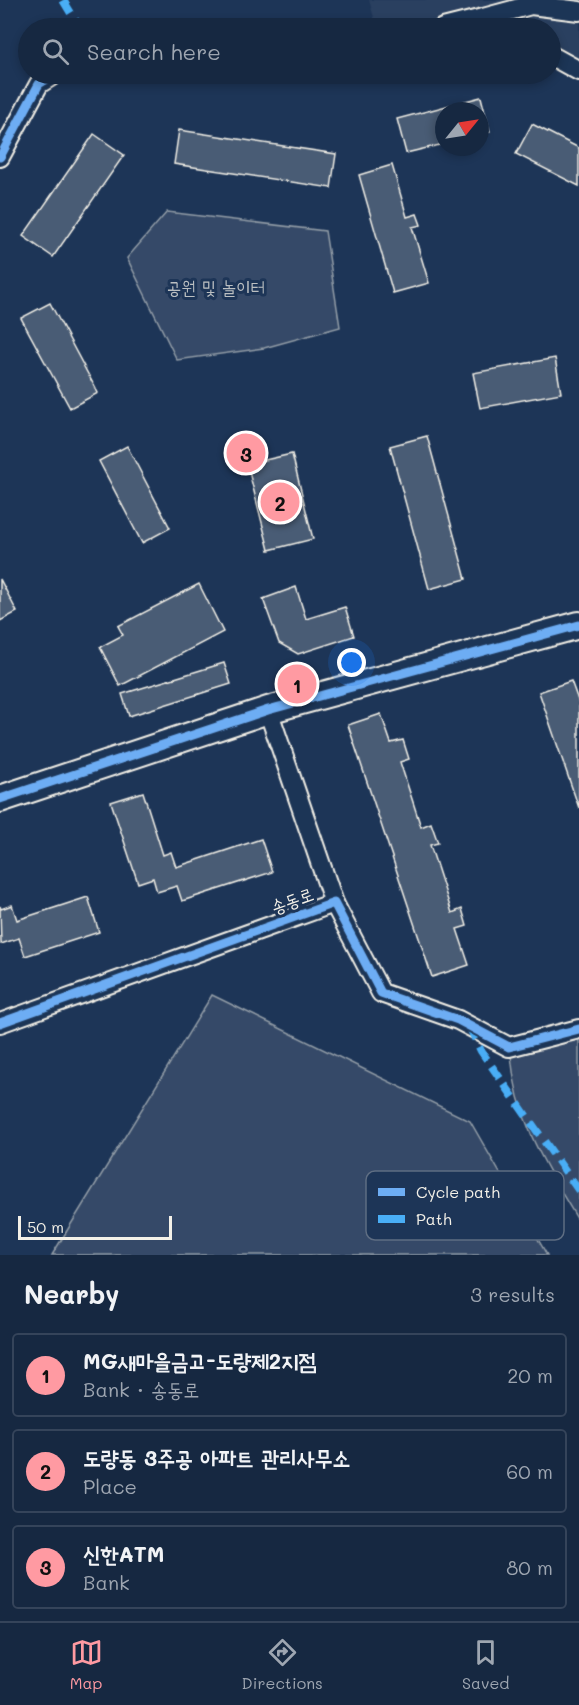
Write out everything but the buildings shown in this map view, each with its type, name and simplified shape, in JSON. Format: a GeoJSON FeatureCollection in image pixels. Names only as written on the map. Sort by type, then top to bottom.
{"type":"FeatureCollection","features":[{"type":"Feature","properties":{"kind":"street"},"geometry":{"type":"LineString","coordinates":[[483,18],[531,5],[579,11]]}},
{"type":"Feature","properties":{"kind":"street"},"geometry":{"type":"LineString","coordinates":[[561,61],[579,71]]}},
{"type":"Feature","properties":{"kind":"street"},"geometry":{"type":"LineString","coordinates":[[0,157],[39,84]]}},
{"type":"Feature","properties":{"kind":"street"},"geometry":{"type":"LineString","coordinates":[[0,799],[267,710],[579,625]]}},
{"type":"Feature","properties":{"kind":"street","name":"송동로"},"geometry":{"type":"LineString","coordinates":[[267,710],[334,903],[381,993],[458,1020],[509,1047],[579,1029]]}},
{"type":"Feature","properties":{"kind":"street","name":"송동로"},"geometry":{"type":"LineString","coordinates":[[0,1023],[334,903]]}},
{"type":"Feature","properties":{"kind":"shaded area"},"geometry":{"type":"Polygon","coordinates":[[[369,0],[579,0],[579,71],[561,61],[561,18],[374,18],[369,0]]]}},
{"type":"Feature","properties":{"kind":"green space","name":"공원 및 놀이터"},"geometry":{"type":"Polygon","coordinates":[[[167,212],[325,231],[340,327],[264,348],[177,360],[127,258],[167,212]]]}},
{"type":"Feature","properties":{"kind":"green space"},"geometry":{"type":"Polygon","coordinates":[[[212,995],[470,1121],[499,1171],[366,1171],[366,1240],[538,1240],[547,1255],[52,1255],[212,995]]]}},
{"type":"Feature","properties":{"kind":"green space"},"geometry":{"type":"Polygon","coordinates":[[[579,1038],[579,1222],[564,1196],[564,1171],[550,1171],[526,1123],[514,1080],[511,1056],[579,1038]]]}},
{"type":"Feature","properties":{"kind":"marked path"},"geometry":{"type":"LineString","coordinates":[[63,0],[74,18]]}},
{"type":"Feature","properties":{"kind":"marked path"},"geometry":{"type":"LineString","coordinates":[[469,1026],[481,1051],[579,1191]]}},
{"type":"Feature","properties":{"kind":"cycle path"},"geometry":{"type":"LineString","coordinates":[[0,157],[39,84]]}},
{"type":"Feature","properties":{"kind":"cycle path"},"geometry":{"type":"LineString","coordinates":[[0,799],[268,710],[579,625]]}},
{"type":"Feature","properties":{"kind":"cycle path"},"geometry":{"type":"LineString","coordinates":[[0,1023],[334,903],[381,993],[458,1020],[509,1047],[579,1029]]}},
{"type":"Feature","properties":{"kind":"place","name":"신한ATM"},"geometry":{"type":"Point","coordinates":[246,453]}},
{"type":"Feature","properties":{"kind":"place","name":"도량동 3주공 아파트 관리사무소"},"geometry":{"type":"Point","coordinates":[280,502]}},
{"type":"Feature","properties":{"kind":"place","name":"MG새마을금고-도량제2지점"},"geometry":{"type":"Point","coordinates":[297,684]}}]}
